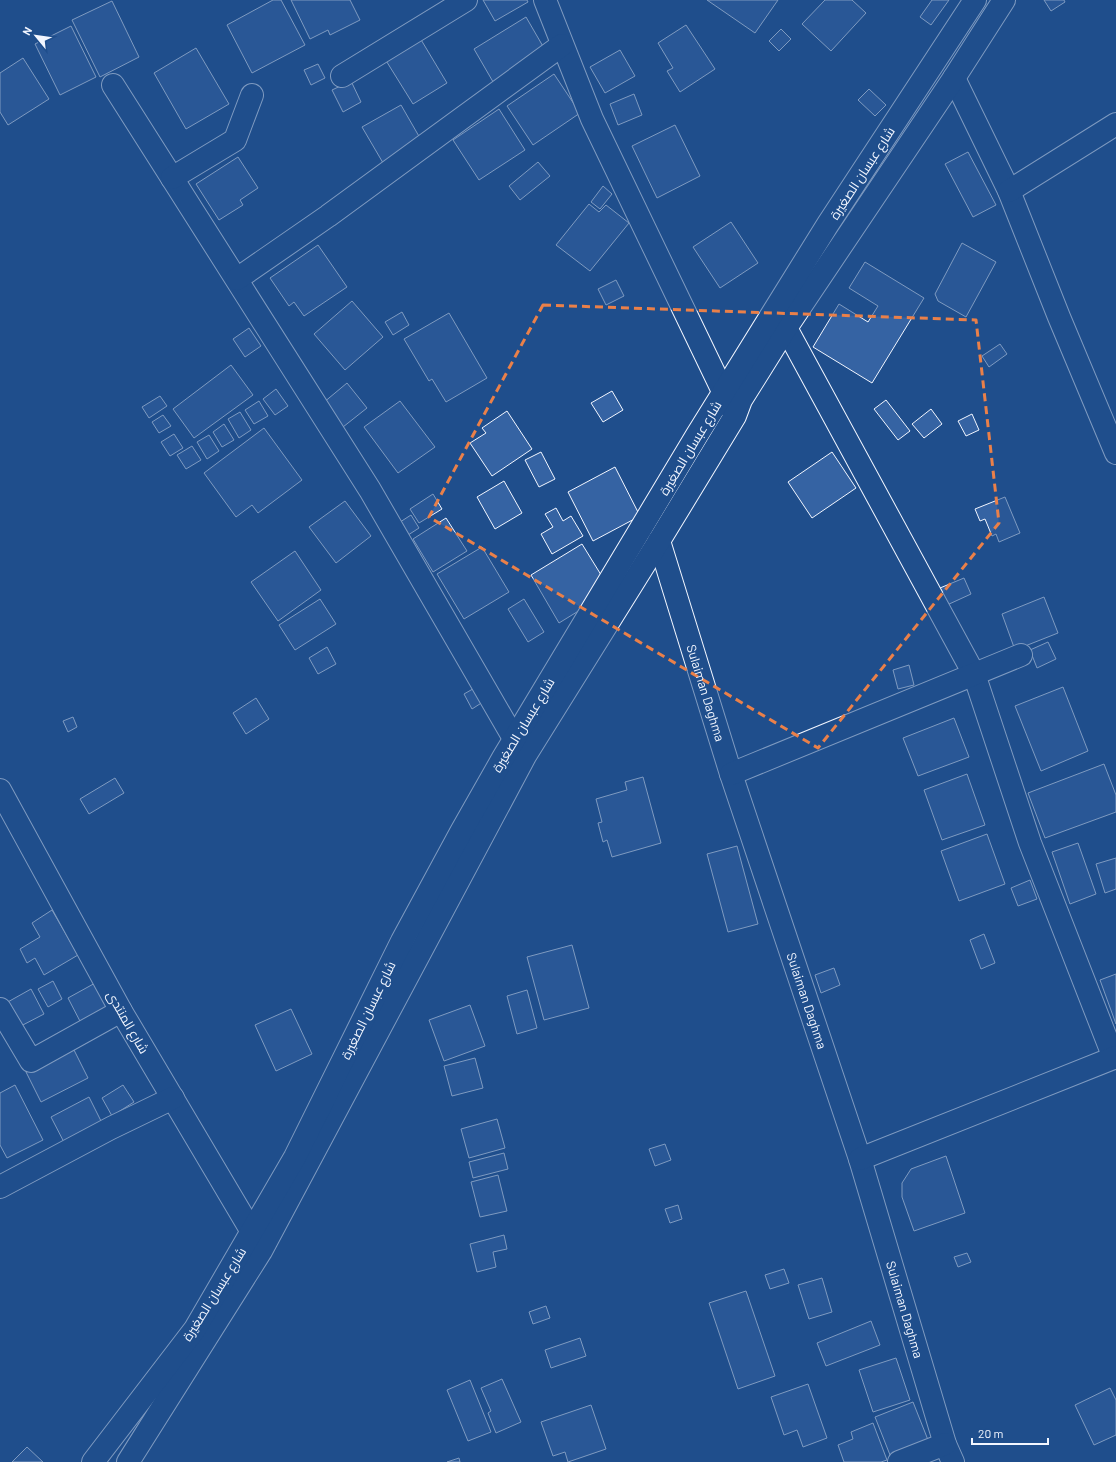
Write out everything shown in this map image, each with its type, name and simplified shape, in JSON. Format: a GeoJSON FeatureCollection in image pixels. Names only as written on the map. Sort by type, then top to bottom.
{"type":"FeatureCollection","features":[{"type":"Feature","properties":{"kind":"street"},"geometry":{"type":"LineString","coordinates":[[342,76],[466,0]]}},
{"type":"Feature","properties":{"kind":"street"},"geometry":{"type":"LineString","coordinates":[[545,0],[592,119],[735,416]]}},
{"type":"Feature","properties":{"kind":"street","name":"شارع عبسان الصغيرة"},"geometry":{"type":"LineString","coordinates":[[520,748],[696,435],[724,393],[828,224],[975,0]]}},
{"type":"Feature","properties":{"kind":"street","name":"شارع عبسان الصغيرة"},"geometry":{"type":"LineString","coordinates":[[128,1462],[257,1242],[299,1150],[402,941],[460,832],[520,748],[659,541],[735,416],[741,400],[786,328],[954,78],[1004,0]]}},
{"type":"Feature","properties":{"kind":"street"},"geometry":{"type":"LineString","coordinates":[[237,279],[328,216],[562,45]]}},
{"type":"Feature","properties":{"kind":"street"},"geometry":{"type":"LineString","coordinates":[[954,78],[1009,191],[1059,317],[1116,453]]}},
{"type":"Feature","properties":{"kind":"street"},"geometry":{"type":"LineString","coordinates":[[113,86],[370,490],[520,748]]}},
{"type":"Feature","properties":{"kind":"street"},"geometry":{"type":"LineString","coordinates":[[172,178],[235,140],[252,96]]}},
{"type":"Feature","properties":{"kind":"street"},"geometry":{"type":"LineString","coordinates":[[1009,191],[1116,124]]}},
{"type":"Feature","properties":{"kind":"street"},"geometry":{"type":"LineString","coordinates":[[786,328],[974,674],[1030,843],[1115,1058],[860,1158]]}},
{"type":"Feature","properties":{"kind":"street","name":"Sulaiman Daghma"},"geometry":{"type":"LineString","coordinates":[[659,541],[731,774],[860,1158],[949,1453]]}},
{"type":"Feature","properties":{"kind":"street"},"geometry":{"type":"LineString","coordinates":[[731,774],[1021,655]]}},
{"type":"Feature","properties":{"kind":"street","name":"شارع المنتدى"},"geometry":{"type":"LineString","coordinates":[[0,792],[121,1011],[257,1242]]}},
{"type":"Feature","properties":{"kind":"street"},"geometry":{"type":"LineString","coordinates":[[0,1009],[31,1061],[121,1011]]}},
{"type":"Feature","properties":{"kind":"street"},"geometry":{"type":"LineString","coordinates":[[0,1187],[111,1128],[173,1098]]}},
{"type":"Feature","properties":{"kind":"street","name":"شارع عبسان الصغيرة"},"geometry":{"type":"LineString","coordinates":[[93,1462],[195,1329],[257,1242]]}},
{"type":"Feature","properties":{"kind":"street"},"geometry":{"type":"LineString","coordinates":[[899,1462],[949,1453]]}},
{"type":"Feature","properties":{"kind":"highlighted area"},"geometry":{"type":"Polygon","coordinates":[[[543,305],[976,320],[999,523],[818,748],[429,517],[543,305]]]}},
{"type":"Feature","properties":{"kind":"building"},"geometry":{"type":"Polygon","coordinates":[[[273,0],[281,0],[305,45],[252,73],[227,25],[273,0]]]}},
{"type":"Feature","properties":{"kind":"building"},"geometry":{"type":"Polygon","coordinates":[[[291,0],[350,0],[360,20],[330,35],[328,30],[310,39],[291,0]]]}},
{"type":"Feature","properties":{"kind":"building"},"geometry":{"type":"Polygon","coordinates":[[[483,0],[527,0],[528,2],[495,21],[483,0]]]}},
{"type":"Feature","properties":{"kind":"building"},"geometry":{"type":"Polygon","coordinates":[[[707,0],[778,0],[755,33],[707,0]]]}},
{"type":"Feature","properties":{"kind":"building"},"geometry":{"type":"Polygon","coordinates":[[[825,0],[852,0],[866,13],[831,51],[802,24],[825,0]]]}},
{"type":"Feature","properties":{"kind":"building"},"geometry":{"type":"Polygon","coordinates":[[[932,0],[949,0],[931,25],[920,17],[932,0]]]}},
{"type":"Feature","properties":{"kind":"building"},"geometry":{"type":"Polygon","coordinates":[[[1044,0],[1064,0],[1065,2],[1051,11],[1044,0]]]}},
{"type":"Feature","properties":{"kind":"building"},"geometry":{"type":"Polygon","coordinates":[[[112,1],[139,57],[100,77],[72,20],[112,1]]]}},
{"type":"Feature","properties":{"kind":"building"},"geometry":{"type":"Polygon","coordinates":[[[526,17],[548,55],[496,87],[474,49],[526,17]]]}},
{"type":"Feature","properties":{"kind":"building"},"geometry":{"type":"Polygon","coordinates":[[[686,25],[715,69],[680,92],[667,71],[673,68],[658,43],[686,25]]]}},
{"type":"Feature","properties":{"kind":"building"},"geometry":{"type":"Polygon","coordinates":[[[71,26],[96,77],[60,95],[35,44],[71,26]]]}},
{"type":"Feature","properties":{"kind":"building"},"geometry":{"type":"Polygon","coordinates":[[[781,29],[791,39],[779,51],[769,41],[781,29]]]}},
{"type":"Feature","properties":{"kind":"building"},"geometry":{"type":"Polygon","coordinates":[[[420,38],[447,83],[413,104],[385,59],[420,38]]]}},
{"type":"Feature","properties":{"kind":"building"},"geometry":{"type":"Polygon","coordinates":[[[196,48],[229,104],[186,129],[154,73],[196,48]]]}},
{"type":"Feature","properties":{"kind":"building"},"geometry":{"type":"Polygon","coordinates":[[[620,50],[635,76],[605,93],[590,67],[620,50]]]}},
{"type":"Feature","properties":{"kind":"building"},"geometry":{"type":"Polygon","coordinates":[[[23,58],[49,99],[8,125],[0,112],[0,73],[23,58]]]}},
{"type":"Feature","properties":{"kind":"building"},"geometry":{"type":"Polygon","coordinates":[[[318,64],[325,78],[311,85],[304,70],[318,64]]]}},
{"type":"Feature","properties":{"kind":"building"},"geometry":{"type":"Polygon","coordinates":[[[554,74],[580,113],[533,145],[507,106],[554,74]]]}},
{"type":"Feature","properties":{"kind":"building"},"geometry":{"type":"Polygon","coordinates":[[[351,81],[361,102],[343,112],[332,90],[351,81]]]}},
{"type":"Feature","properties":{"kind":"building"},"geometry":{"type":"Polygon","coordinates":[[[869,89],[886,105],[875,116],[858,100],[869,89]]]}},
{"type":"Feature","properties":{"kind":"building"},"geometry":{"type":"Polygon","coordinates":[[[634,94],[642,115],[618,125],[610,104],[634,94]]]}},
{"type":"Feature","properties":{"kind":"building"},"geometry":{"type":"Polygon","coordinates":[[[401,105],[424,145],[386,168],[362,127],[401,105]]]}},
{"type":"Feature","properties":{"kind":"building"},"geometry":{"type":"Polygon","coordinates":[[[499,109],[525,150],[479,180],[453,140],[499,109]]]}},
{"type":"Feature","properties":{"kind":"building"},"geometry":{"type":"Polygon","coordinates":[[[675,125],[700,176],[657,198],[632,146],[675,125]]]}},
{"type":"Feature","properties":{"kind":"building"},"geometry":{"type":"Polygon","coordinates":[[[968,152],[996,205],[973,217],[945,164],[968,152]]]}},
{"type":"Feature","properties":{"kind":"building"},"geometry":{"type":"Polygon","coordinates":[[[238,157],[258,188],[240,200],[243,205],[219,220],[196,184],[238,157]]]}},
{"type":"Feature","properties":{"kind":"building"},"geometry":{"type":"Polygon","coordinates":[[[538,162],[550,176],[520,200],[509,186],[538,162]]]}},
{"type":"Feature","properties":{"kind":"building"},"geometry":{"type":"Polygon","coordinates":[[[603,186],[612,194],[600,209],[591,202],[603,186]]]}},
{"type":"Feature","properties":{"kind":"building"},"geometry":{"type":"Polygon","coordinates":[[[589,204],[599,212],[606,205],[629,223],[590,271],[556,245],[589,204]]]}},
{"type":"Feature","properties":{"kind":"building"},"geometry":{"type":"Polygon","coordinates":[[[731,222],[758,263],[720,288],[693,247],[731,222]]]}},
{"type":"Feature","properties":{"kind":"building"},"geometry":{"type":"Polygon","coordinates":[[[962,243],[996,262],[966,317],[938,301],[935,294],[962,243]]]}},
{"type":"Feature","properties":{"kind":"building"},"geometry":{"type":"Polygon","coordinates":[[[318,245],[347,287],[304,316],[294,302],[289,306],[270,278],[318,245]]]}},
{"type":"Feature","properties":{"kind":"building"},"geometry":{"type":"Polygon","coordinates":[[[865,262],[924,298],[872,383],[813,347],[839,304],[868,322],[878,306],[849,288],[865,262]]]}},
{"type":"Feature","properties":{"kind":"building"},"geometry":{"type":"Polygon","coordinates":[[[616,280],[624,296],[606,305],[598,289],[616,280]]]}},
{"type":"Feature","properties":{"kind":"building"},"geometry":{"type":"Polygon","coordinates":[[[352,301],[383,337],[345,370],[314,334],[352,301]]]}},
{"type":"Feature","properties":{"kind":"building"},"geometry":{"type":"Polygon","coordinates":[[[402,312],[409,325],[393,335],[385,322],[402,312]]]}},
{"type":"Feature","properties":{"kind":"building"},"geometry":{"type":"Polygon","coordinates":[[[449,313],[487,378],[446,402],[432,379],[429,381],[404,339],[449,313]]]}},
{"type":"Feature","properties":{"kind":"building"},"geometry":{"type":"Polygon","coordinates":[[[249,328],[261,346],[245,357],[233,339],[249,328]]]}},
{"type":"Feature","properties":{"kind":"building"},"geometry":{"type":"Polygon","coordinates":[[[1000,344],[1007,354],[989,367],[982,356],[1000,344]]]}},
{"type":"Feature","properties":{"kind":"building"},"geometry":{"type":"Polygon","coordinates":[[[231,365],[253,395],[194,438],[173,409],[231,365]]]}},
{"type":"Feature","properties":{"kind":"building"},"geometry":{"type":"Polygon","coordinates":[[[347,383],[367,408],[343,427],[323,403],[347,383]]]}},
{"type":"Feature","properties":{"kind":"building"},"geometry":{"type":"Polygon","coordinates":[[[276,389],[288,406],[275,415],[263,399],[276,389]]]}},
{"type":"Feature","properties":{"kind":"building"},"geometry":{"type":"Polygon","coordinates":[[[612,391],[623,410],[603,422],[591,403],[612,391]]]}},
{"type":"Feature","properties":{"kind":"building"},"geometry":{"type":"Polygon","coordinates":[[[160,396],[167,406],[149,418],[142,407],[160,396]]]}},
{"type":"Feature","properties":{"kind":"building"},"geometry":{"type":"Polygon","coordinates":[[[886,400],[910,431],[898,440],[874,409],[886,400]]]}},
{"type":"Feature","properties":{"kind":"building"},"geometry":{"type":"Polygon","coordinates":[[[259,401],[268,416],[254,424],[245,410],[259,401]]]}},
{"type":"Feature","properties":{"kind":"building"},"geometry":{"type":"Polygon","coordinates":[[[400,401],[435,447],[398,473],[364,427],[400,401]]]}},
{"type":"Feature","properties":{"kind":"building"},"geometry":{"type":"Polygon","coordinates":[[[931,409],[942,424],[924,438],[912,424],[931,409]]]}},
{"type":"Feature","properties":{"kind":"building"},"geometry":{"type":"Polygon","coordinates":[[[507,411],[532,449],[492,476],[470,443],[486,433],[482,428],[507,411]]]}},
{"type":"Feature","properties":{"kind":"building"},"geometry":{"type":"Polygon","coordinates":[[[240,412],[251,430],[239,438],[228,419],[240,412]]]}},
{"type":"Feature","properties":{"kind":"building"},"geometry":{"type":"Polygon","coordinates":[[[972,414],[979,430],[966,436],[958,421],[972,414]]]}},
{"type":"Feature","properties":{"kind":"building"},"geometry":{"type":"Polygon","coordinates":[[[163,415],[171,426],[159,433],[152,422],[163,415]]]}},
{"type":"Feature","properties":{"kind":"building"},"geometry":{"type":"Polygon","coordinates":[[[224,424],[234,440],[222,447],[213,432],[224,424]]]}},
{"type":"Feature","properties":{"kind":"building"},"geometry":{"type":"Polygon","coordinates":[[[264,428],[302,480],[258,513],[252,505],[236,517],[204,473],[264,428]]]}},
{"type":"Feature","properties":{"kind":"building"},"geometry":{"type":"Polygon","coordinates":[[[174,434],[183,448],[170,456],[161,442],[174,434]]]}},
{"type":"Feature","properties":{"kind":"building"},"geometry":{"type":"Polygon","coordinates":[[[209,435],[219,451],[207,459],[197,442],[209,435]]]}},
{"type":"Feature","properties":{"kind":"building"},"geometry":{"type":"Polygon","coordinates":[[[192,446],[201,460],[186,469],[177,455],[192,446]]]}},
{"type":"Feature","properties":{"kind":"building"},"geometry":{"type":"Polygon","coordinates":[[[541,452],[555,479],[539,487],[525,460],[541,452]]]}},
{"type":"Feature","properties":{"kind":"building"},"geometry":{"type":"Polygon","coordinates":[[[832,452],[856,488],[812,518],[788,482],[832,452]]]}},
{"type":"Feature","properties":{"kind":"building"},"geometry":{"type":"Polygon","coordinates":[[[615,467],[640,516],[593,541],[568,492],[615,467]]]}},
{"type":"Feature","properties":{"kind":"building"},"geometry":{"type":"Polygon","coordinates":[[[504,481],[522,513],[495,529],[477,497],[504,481]]]}},
{"type":"Feature","properties":{"kind":"building"},"geometry":{"type":"Polygon","coordinates":[[[433,494],[442,509],[419,523],[410,509],[433,494]]]}},
{"type":"Feature","properties":{"kind":"building"},"geometry":{"type":"Polygon","coordinates":[[[1005,497],[1020,533],[999,542],[996,534],[992,536],[985,519],[980,521],[975,509],[1005,497]]]}},
{"type":"Feature","properties":{"kind":"building"},"geometry":{"type":"Polygon","coordinates":[[[345,501],[371,536],[336,563],[309,527],[345,501]]]}},
{"type":"Feature","properties":{"kind":"building"},"geometry":{"type":"Polygon","coordinates":[[[556,508],[563,521],[571,516],[583,536],[552,554],[541,534],[553,527],[545,514],[556,508]]]}},
{"type":"Feature","properties":{"kind":"building"},"geometry":{"type":"Polygon","coordinates":[[[411,515],[419,528],[405,537],[397,524],[411,515]]]}},
{"type":"Feature","properties":{"kind":"building"},"geometry":{"type":"Polygon","coordinates":[[[446,518],[467,551],[433,572],[413,539],[446,518]]]}},
{"type":"Feature","properties":{"kind":"building"},"geometry":{"type":"Polygon","coordinates":[[[582,544],[611,591],[559,623],[531,575],[582,544]]]}},
{"type":"Feature","properties":{"kind":"building"},"geometry":{"type":"Polygon","coordinates":[[[482,547],[509,592],[464,619],[437,574],[482,547]]]}},
{"type":"Feature","properties":{"kind":"building"},"geometry":{"type":"Polygon","coordinates":[[[295,551],[321,590],[278,621],[251,582],[295,551]]]}},
{"type":"Feature","properties":{"kind":"building"},"geometry":{"type":"Polygon","coordinates":[[[964,578],[971,594],[947,605],[940,588],[964,578]]]}},
{"type":"Feature","properties":{"kind":"building"},"geometry":{"type":"Polygon","coordinates":[[[1044,597],[1058,633],[1015,650],[1002,614],[1044,597]]]}},
{"type":"Feature","properties":{"kind":"building"},"geometry":{"type":"Polygon","coordinates":[[[320,599],[336,624],[295,650],[279,625],[320,599]]]}},
{"type":"Feature","properties":{"kind":"building"},"geometry":{"type":"Polygon","coordinates":[[[524,599],[544,632],[528,642],[508,609],[524,599]]]}},
{"type":"Feature","properties":{"kind":"building"},"geometry":{"type":"Polygon","coordinates":[[[1048,642],[1056,659],[1037,668],[1030,650],[1048,642]]]}},
{"type":"Feature","properties":{"kind":"building"},"geometry":{"type":"Polygon","coordinates":[[[327,647],[336,664],[318,674],[309,658],[327,647]]]}},
{"type":"Feature","properties":{"kind":"building"},"geometry":{"type":"Polygon","coordinates":[[[909,665],[914,685],[898,689],[893,670],[909,665]]]}},
{"type":"Feature","properties":{"kind":"building"},"geometry":{"type":"Polygon","coordinates":[[[478,686],[486,700],[472,709],[464,694],[478,686]]]}},
{"type":"Feature","properties":{"kind":"building"},"geometry":{"type":"Polygon","coordinates":[[[1063,687],[1088,751],[1041,771],[1015,706],[1063,687]]]}},
{"type":"Feature","properties":{"kind":"building"},"geometry":{"type":"Polygon","coordinates":[[[256,698],[269,719],[246,734],[233,713],[256,698]]]}},
{"type":"Feature","properties":{"kind":"building"},"geometry":{"type":"Polygon","coordinates":[[[73,717],[77,727],[68,732],[63,721],[73,717]]]}},
{"type":"Feature","properties":{"kind":"building"},"geometry":{"type":"Polygon","coordinates":[[[954,718],[969,757],[918,776],[903,738],[954,718]]]}},
{"type":"Feature","properties":{"kind":"building"},"geometry":{"type":"Polygon","coordinates":[[[1104,764],[1116,795],[1116,812],[1045,838],[1028,793],[1104,764]]]}},
{"type":"Feature","properties":{"kind":"building"},"geometry":{"type":"Polygon","coordinates":[[[967,774],[985,825],[942,840],[924,790],[967,774]]]}},
{"type":"Feature","properties":{"kind":"building"},"geometry":{"type":"Polygon","coordinates":[[[643,777],[661,843],[612,857],[607,840],[603,842],[598,823],[602,822],[596,799],[627,790],[625,782],[643,777]]]}},
{"type":"Feature","properties":{"kind":"building"},"geometry":{"type":"Polygon","coordinates":[[[115,778],[124,793],[89,814],[80,799],[115,778]]]}},
{"type":"Feature","properties":{"kind":"building"},"geometry":{"type":"Polygon","coordinates":[[[987,834],[1005,884],[959,901],[941,851],[987,834]]]}},
{"type":"Feature","properties":{"kind":"building"},"geometry":{"type":"Polygon","coordinates":[[[1078,843],[1096,894],[1070,904],[1052,852],[1078,843]]]}},
{"type":"Feature","properties":{"kind":"building"},"geometry":{"type":"Polygon","coordinates":[[[737,846],[758,924],[728,932],[707,854],[737,846]]]}},
{"type":"Feature","properties":{"kind":"building"},"geometry":{"type":"Polygon","coordinates":[[[1116,858],[1116,889],[1105,893],[1096,864],[1116,858]]]}},
{"type":"Feature","properties":{"kind":"building"},"geometry":{"type":"Polygon","coordinates":[[[1030,880],[1037,899],[1018,906],[1011,888],[1030,880]]]}},
{"type":"Feature","properties":{"kind":"building"},"geometry":{"type":"Polygon","coordinates":[[[52,910],[78,955],[44,975],[35,958],[27,963],[20,949],[40,937],[32,923],[52,910]]]}},
{"type":"Feature","properties":{"kind":"building"},"geometry":{"type":"Polygon","coordinates":[[[984,934],[995,963],[981,969],[970,940],[984,934]]]}},
{"type":"Feature","properties":{"kind":"building"},"geometry":{"type":"Polygon","coordinates":[[[572,945],[589,1008],[544,1020],[527,957],[572,945]]]}},
{"type":"Feature","properties":{"kind":"building"},"geometry":{"type":"Polygon","coordinates":[[[834,968],[840,985],[821,993],[815,975],[834,968]]]}},
{"type":"Feature","properties":{"kind":"building"},"geometry":{"type":"Polygon","coordinates":[[[1116,974],[1116,1024],[1100,980],[1116,974]]]}},
{"type":"Feature","properties":{"kind":"building"},"geometry":{"type":"Polygon","coordinates":[[[53,981],[62,999],[48,1007],[38,989],[53,981]]]}},
{"type":"Feature","properties":{"kind":"building"},"geometry":{"type":"Polygon","coordinates":[[[97,982],[112,1009],[82,1025],[68,998],[97,982]]]}},
{"type":"Feature","properties":{"kind":"building"},"geometry":{"type":"Polygon","coordinates":[[[31,989],[44,1014],[19,1027],[6,1003],[31,989]]]}},
{"type":"Feature","properties":{"kind":"building"},"geometry":{"type":"Polygon","coordinates":[[[527,990],[537,1028],[517,1034],[507,996],[527,990]]]}},
{"type":"Feature","properties":{"kind":"building"},"geometry":{"type":"Polygon","coordinates":[[[470,1005],[485,1046],[444,1061],[429,1020],[470,1005]]]}},
{"type":"Feature","properties":{"kind":"building"},"geometry":{"type":"Polygon","coordinates":[[[291,1009],[312,1054],[276,1071],[255,1025],[291,1009]]]}},
{"type":"Feature","properties":{"kind":"building"},"geometry":{"type":"Polygon","coordinates":[[[73,1048],[88,1078],[41,1102],[26,1072],[73,1048]]]}},
{"type":"Feature","properties":{"kind":"building"},"geometry":{"type":"Polygon","coordinates":[[[475,1058],[483,1088],[452,1096],[444,1066],[475,1058]]]}},
{"type":"Feature","properties":{"kind":"building"},"geometry":{"type":"Polygon","coordinates":[[[15,1085],[43,1140],[7,1158],[0,1145],[0,1093],[15,1085]]]}},
{"type":"Feature","properties":{"kind":"building"},"geometry":{"type":"Polygon","coordinates":[[[123,1085],[134,1102],[112,1116],[102,1098],[123,1085]]]}},
{"type":"Feature","properties":{"kind":"building"},"geometry":{"type":"Polygon","coordinates":[[[89,1097],[105,1129],[67,1148],[51,1117],[89,1097]]]}},
{"type":"Feature","properties":{"kind":"building"},"geometry":{"type":"Polygon","coordinates":[[[497,1119],[505,1148],[469,1158],[461,1129],[497,1119]]]}},
{"type":"Feature","properties":{"kind":"building"},"geometry":{"type":"Polygon","coordinates":[[[665,1144],[671,1160],[655,1166],[649,1149],[665,1144]]]}},
{"type":"Feature","properties":{"kind":"building"},"geometry":{"type":"Polygon","coordinates":[[[504,1153],[508,1169],[473,1178],[469,1162],[504,1153]]]}},
{"type":"Feature","properties":{"kind":"building"},"geometry":{"type":"Polygon","coordinates":[[[946,1156],[965,1213],[914,1231],[902,1197],[902,1183],[911,1169],[946,1156]]]}},
{"type":"Feature","properties":{"kind":"building"},"geometry":{"type":"Polygon","coordinates":[[[498,1175],[507,1211],[480,1217],[471,1182],[498,1175]]]}},
{"type":"Feature","properties":{"kind":"building"},"geometry":{"type":"Polygon","coordinates":[[[678,1205],[682,1219],[670,1223],[665,1209],[678,1205]]]}},
{"type":"Feature","properties":{"kind":"building"},"geometry":{"type":"Polygon","coordinates":[[[504,1235],[507,1249],[493,1252],[496,1267],[477,1272],[470,1244],[504,1235]]]}},
{"type":"Feature","properties":{"kind":"building"},"geometry":{"type":"Polygon","coordinates":[[[967,1253],[971,1262],[958,1267],[954,1257],[967,1253]]]}},
{"type":"Feature","properties":{"kind":"building"},"geometry":{"type":"Polygon","coordinates":[[[784,1269],[789,1283],[770,1289],[765,1275],[784,1269]]]}},
{"type":"Feature","properties":{"kind":"building"},"geometry":{"type":"Polygon","coordinates":[[[822,1278],[832,1312],[809,1319],[798,1285],[822,1278]]]}},
{"type":"Feature","properties":{"kind":"building"},"geometry":{"type":"Polygon","coordinates":[[[746,1291],[775,1376],[738,1389],[709,1303],[746,1291]]]}},
{"type":"Feature","properties":{"kind":"building"},"geometry":{"type":"Polygon","coordinates":[[[546,1306],[550,1318],[533,1324],[529,1312],[546,1306]]]}},
{"type":"Feature","properties":{"kind":"building"},"geometry":{"type":"Polygon","coordinates":[[[871,1321],[880,1345],[826,1366],[817,1343],[871,1321]]]}},
{"type":"Feature","properties":{"kind":"building"},"geometry":{"type":"Polygon","coordinates":[[[580,1338],[586,1356],[551,1368],[545,1350],[580,1338]]]}},
{"type":"Feature","properties":{"kind":"building"},"geometry":{"type":"Polygon","coordinates":[[[896,1358],[910,1400],[873,1412],[859,1370],[896,1358]]]}},
{"type":"Feature","properties":{"kind":"building"},"geometry":{"type":"Polygon","coordinates":[[[502,1379],[521,1422],[496,1433],[488,1413],[491,1411],[481,1388],[502,1379]]]}},
{"type":"Feature","properties":{"kind":"building"},"geometry":{"type":"Polygon","coordinates":[[[470,1380],[491,1432],[468,1441],[447,1390],[470,1380]]]}},
{"type":"Feature","properties":{"kind":"building"},"geometry":{"type":"Polygon","coordinates":[[[808,1384],[827,1438],[803,1447],[797,1430],[784,1435],[771,1397],[808,1384]]]}},
{"type":"Feature","properties":{"kind":"building"},"geometry":{"type":"Polygon","coordinates":[[[1110,1388],[1116,1400],[1116,1435],[1094,1445],[1075,1405],[1110,1388]]]}},
{"type":"Feature","properties":{"kind":"building"},"geometry":{"type":"Polygon","coordinates":[[[913,1402],[930,1445],[892,1460],[875,1417],[913,1402]]]}},
{"type":"Feature","properties":{"kind":"building"},"geometry":{"type":"Polygon","coordinates":[[[591,1405],[606,1449],[568,1462],[565,1452],[553,1456],[541,1422],[591,1405]]]}},
{"type":"Feature","properties":{"kind":"building"},"geometry":{"type":"Polygon","coordinates":[[[873,1423],[887,1460],[881,1462],[844,1462],[838,1445],[853,1439],[851,1432],[873,1423]]]}},
{"type":"Feature","properties":{"kind":"building"},"geometry":{"type":"Polygon","coordinates":[[[27,1447],[43,1462],[12,1462],[27,1447]]]}},
{"type":"Feature","properties":{"kind":"building"},"geometry":{"type":"Polygon","coordinates":[[[459,1458],[460,1462],[447,1462],[459,1458]]]}}]}
